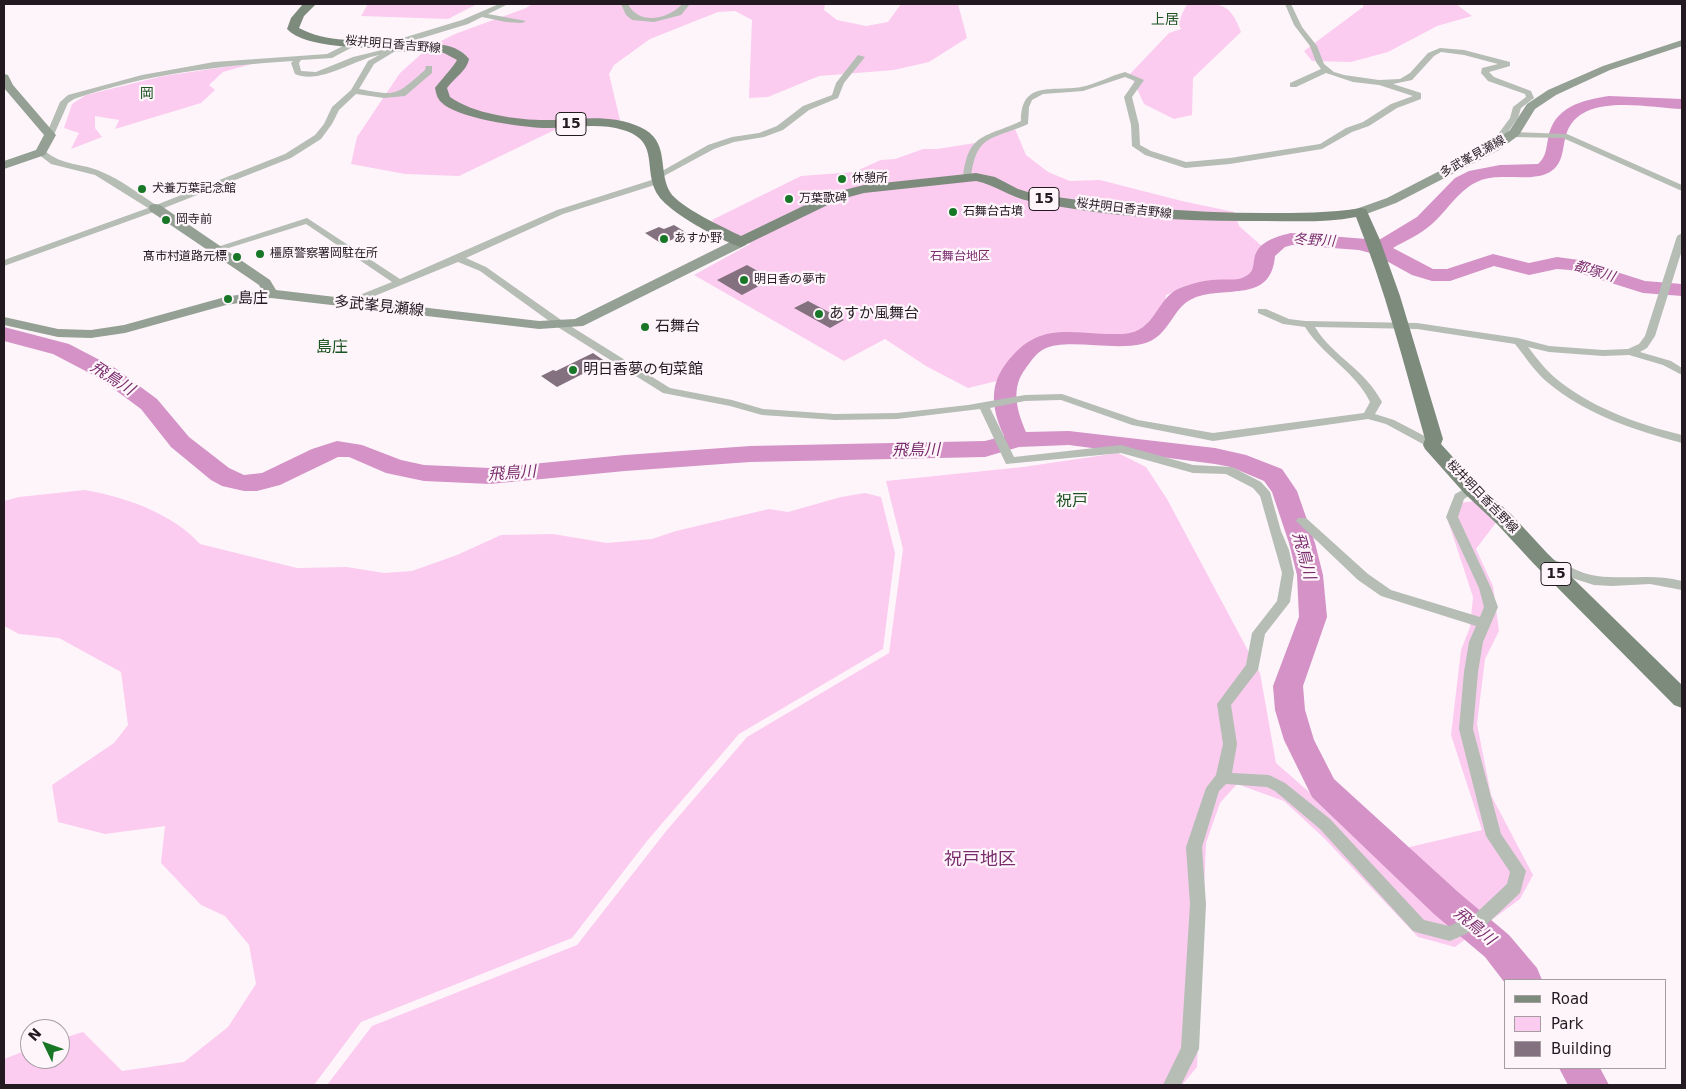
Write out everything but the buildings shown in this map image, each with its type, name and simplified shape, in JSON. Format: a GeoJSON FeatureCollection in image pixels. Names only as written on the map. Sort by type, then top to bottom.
{"type":"FeatureCollection","features":[{"type":"Feature","properties":{"kind":"main road","name":"桜井明日香吉野線"},"geometry":{"type":"LineString","coordinates":[[307,6],[295,20],[293,29],[300,35],[315,39],[392,47],[445,48],[460,55],[463,59],[462,65],[448,77],[441,88],[446,99],[454,105],[484,115],[515,121],[541,124],[596,123],[634,129],[654,144],[658,178],[666,196],[677,205],[741,242],[825,201],[848,192],[966,178],[990,180],[1013,192],[1029,197],[1175,215],[1211,217],[1325,216],[1362,212]]}},
{"type":"Feature","properties":{"kind":"main road","name":"多武峯見瀬線"},"geometry":{"type":"LineString","coordinates":[[1362,212],[1496,147],[1513,135],[1524,114],[1533,104],[1570,83],[1602,69],[1682,43]]}},
{"type":"Feature","properties":{"kind":"main road"},"geometry":{"type":"LineString","coordinates":[[4,165],[41,152],[50,135],[5,84]]}},
{"type":"Feature","properties":{"kind":"main road"},"geometry":{"type":"LineString","coordinates":[[156,208],[266,283],[271,294]]}},
{"type":"Feature","properties":{"kind":"main road"},"geometry":{"type":"LineString","coordinates":[[1362,212],[1401,326],[1434,439],[1432,445]]}},
{"type":"Feature","properties":{"kind":"main road","name":"多武峯見瀬線"},"geometry":{"type":"LineString","coordinates":[[4,321],[58,333],[90,334],[125,329],[225,301],[271,294],[539,325],[578,323],[741,242]]}},
{"type":"Feature","properties":{"kind":"main road","name":"桜井明日香吉野線"},"geometry":{"type":"LineString","coordinates":[[1432,445],[1472,490],[1504,519],[1540,558],[1682,699]]}},
{"type":"Feature","properties":{"kind":"street"},"geometry":{"type":"LineString","coordinates":[[307,6],[317,4]]}},
{"type":"Feature","properties":{"kind":"street"},"geometry":{"type":"LineString","coordinates":[[298,59],[296,63],[298,72],[308,75],[324,72],[409,39],[465,22],[504,4]]}},
{"type":"Feature","properties":{"kind":"street"},"geometry":{"type":"LineString","coordinates":[[625,4],[629,13],[635,18],[654,20],[678,13],[686,4]]}},
{"type":"Feature","properties":{"kind":"street"},"geometry":{"type":"LineString","coordinates":[[966,178],[970,155],[975,146],[986,138],[1025,122],[1025,107],[1029,99],[1041,92],[1083,88],[1125,74],[1140,80],[1128,97],[1135,124],[1136,146],[1148,153],[1185,165],[1230,161],[1322,146],[1349,130],[1366,124],[1394,106],[1418,97],[1418,95],[1408,91],[1382,83],[1362,81],[1326,70],[1317,60],[1315,48],[1298,26],[1288,4]]}},
{"type":"Feature","properties":{"kind":"street"},"geometry":{"type":"LineString","coordinates":[[482,15],[522,21]]}},
{"type":"Feature","properties":{"kind":"street"},"geometry":{"type":"LineString","coordinates":[[50,135],[64,102],[71,97],[94,89],[142,77],[214,64],[329,56],[358,42]]}},
{"type":"Feature","properties":{"kind":"street"},"geometry":{"type":"LineString","coordinates":[[4,263],[156,208],[288,156],[318,137],[328,124],[335,109],[354,91],[371,63],[392,47]]}},
{"type":"Feature","properties":{"kind":"street"},"geometry":{"type":"LineString","coordinates":[[1382,83],[1409,78],[1418,72],[1423,63],[1437,51],[1462,52],[1506,64],[1485,70],[1485,73],[1491,79],[1528,93],[1530,98],[1517,107],[1514,118],[1500,137],[1496,147]]}},
{"type":"Feature","properties":{"kind":"street"},"geometry":{"type":"LineString","coordinates":[[346,304],[400,283],[569,208],[658,178],[711,147],[732,140],[761,135],[780,128],[806,108],[835,96],[840,83],[861,57]]}},
{"type":"Feature","properties":{"kind":"street"},"geometry":{"type":"LineString","coordinates":[[354,91],[374,95],[397,96],[402,94],[429,71],[429,68]]}},
{"type":"Feature","properties":{"kind":"street"},"geometry":{"type":"LineString","coordinates":[[1294,85],[1326,70]]}},
{"type":"Feature","properties":{"kind":"street"},"geometry":{"type":"LineString","coordinates":[[1513,135],[1564,136],[1682,188]]}},
{"type":"Feature","properties":{"kind":"street"},"geometry":{"type":"LineString","coordinates":[[41,152],[48,160],[61,166],[96,172],[156,208]]}},
{"type":"Feature","properties":{"kind":"street"},"geometry":{"type":"LineString","coordinates":[[216,249],[307,222],[400,283]]}},
{"type":"Feature","properties":{"kind":"street"},"geometry":{"type":"LineString","coordinates":[[1630,352],[1643,346],[1650,336],[1682,236]]}},
{"type":"Feature","properties":{"kind":"street"},"geometry":{"type":"LineString","coordinates":[[457,258],[483,269],[560,324],[667,391],[732,403],[762,412],[835,418],[898,416],[1025,398],[1062,397],[1136,422],[1213,437],[1368,416],[1390,422],[1432,445]]}},
{"type":"Feature","properties":{"kind":"street"},"geometry":{"type":"LineString","coordinates":[[1262,311],[1287,322],[1443,328],[1549,348],[1603,353],[1630,352],[1667,363],[1682,372]]}},
{"type":"Feature","properties":{"kind":"street"},"geometry":{"type":"LineString","coordinates":[[1308,324],[1319,342],[1348,365],[1370,388],[1376,402],[1368,416]]}},
{"type":"Feature","properties":{"kind":"street"},"geometry":{"type":"LineString","coordinates":[[1518,341],[1548,377],[1588,404],[1643,429],[1682,439]]}},
{"type":"Feature","properties":{"kind":"street"},"geometry":{"type":"LineString","coordinates":[[983,405],[1010,461],[1121,449],[1193,469],[1228,470],[1257,485],[1266,495],[1275,531],[1283,550],[1288,573],[1283,602],[1259,633],[1254,666],[1224,704],[1230,744],[1223,778],[1213,788],[1194,847],[1198,904],[1190,1049],[1172,1085]]}},
{"type":"Feature","properties":{"kind":"street"},"geometry":{"type":"LineString","coordinates":[[1223,778],[1270,781],[1280,788],[1325,824],[1419,926],[1450,934],[1480,920],[1514,888],[1518,870],[1494,836],[1466,729],[1471,672],[1476,642],[1491,607],[1485,588],[1452,517],[1459,498],[1472,490]]}},
{"type":"Feature","properties":{"kind":"street"},"geometry":{"type":"LineString","coordinates":[[1302,521],[1326,541],[1362,577],[1386,593],[1484,623]]}},
{"type":"Feature","properties":{"kind":"street"},"geometry":{"type":"LineString","coordinates":[[1540,558],[1586,578],[1602,582],[1656,579],[1668,580],[1682,586]]}},
{"type":"Feature","properties":{"kind":"green space"},"geometry":{"type":"Polygon","coordinates":[[[368,4],[477,4],[448,19],[361,16],[368,4]]]}},
{"type":"Feature","properties":{"kind":"green space"},"geometry":{"type":"Polygon","coordinates":[[[532,4],[825,4],[824,10],[837,20],[866,26],[888,22],[901,4],[958,4],[967,38],[929,62],[894,70],[819,76],[768,97],[749,98],[752,20],[735,11],[718,12],[650,39],[614,65],[609,74],[620,120],[567,124],[459,176],[405,174],[351,164],[357,137],[400,73],[429,47],[455,34],[526,8],[532,4]]]}},
{"type":"Feature","properties":{"kind":"green space"},"geometry":{"type":"Polygon","coordinates":[[[1187,4],[1215,4],[1222,6],[1232,14],[1241,32],[1193,78],[1192,115],[1174,119],[1144,104],[1130,74],[1169,33],[1181,29],[1178,22],[1187,4]]]}},
{"type":"Feature","properties":{"kind":"green space"},"geometry":{"type":"Polygon","coordinates":[[[1364,4],[1456,4],[1472,16],[1437,26],[1388,52],[1351,62],[1312,61],[1304,51],[1363,7],[1364,4]]]}},
{"type":"Feature","properties":{"kind":"green space"},"geometry":{"type":"Polygon","coordinates":[[[259,62],[223,72],[209,85],[215,90],[201,103],[115,129],[119,120],[95,116],[95,128],[102,137],[71,149],[79,133],[64,128],[72,104],[86,95],[163,76],[259,62]]]}},
{"type":"Feature","properties":{"kind":"green space","name":"石舞台地区"},"geometry":{"type":"Polygon","coordinates":[[[1015,129],[1026,155],[1048,172],[1070,181],[1100,180],[1234,212],[1239,226],[1263,247],[1257,256],[1256,274],[1243,282],[1186,287],[1166,295],[1161,314],[1148,329],[1131,336],[1111,338],[1066,337],[1045,339],[1025,346],[1008,362],[1001,380],[968,388],[926,366],[885,339],[844,361],[694,275],[750,244],[716,225],[712,220],[801,176],[854,172],[881,160],[895,159],[923,149],[937,149],[975,143],[1015,129]]]}},
{"type":"Feature","properties":{"kind":"green space","name":"祝戸地区"},"geometry":{"type":"Polygon","coordinates":[[[1118,453],[1146,467],[1167,499],[1260,673],[1276,763],[1380,854],[1482,830],[1451,735],[1461,650],[1470,627],[1473,597],[1448,521],[1451,504],[1475,501],[1498,520],[1476,549],[1493,586],[1499,631],[1485,659],[1477,724],[1491,795],[1533,875],[1520,899],[1455,947],[1418,937],[1324,838],[1284,801],[1237,784],[1220,803],[1206,843],[1197,1067],[1182,1085],[327,1085],[372,1026],[577,945],[667,830],[747,737],[889,653],[903,549],[886,481],[1023,467],[1118,453]]]}},
{"type":"Feature","properties":{"kind":"green space"},"geometry":{"type":"Polygon","coordinates":[[[85,490],[100,493],[132,502],[162,515],[176,523],[200,544],[297,568],[347,567],[384,573],[412,571],[457,555],[501,535],[553,534],[607,543],[652,539],[676,531],[769,509],[788,512],[841,497],[865,493],[881,497],[895,553],[883,649],[739,734],[647,841],[572,938],[361,1022],[314,1085],[4,1085],[4,1059],[20,1053],[20,1069],[70,1069],[70,1036],[83,1032],[122,1071],[184,1062],[228,1027],[256,984],[249,945],[225,916],[201,905],[161,863],[165,826],[105,834],[58,822],[52,785],[114,743],[128,725],[121,672],[59,638],[19,634],[4,626],[4,501],[19,497],[85,490]]]}},
{"type":"Feature","properties":{"kind":"waterway","name":"冬野川"},"geometry":{"type":"LineString","coordinates":[[1018,440],[1007,413],[1005,386],[1013,369],[1032,347],[1040,343],[1064,338],[1114,341],[1139,338],[1147,335],[1158,325],[1181,296],[1212,286],[1252,282],[1259,277],[1264,268],[1265,254],[1278,243],[1291,239],[1383,246],[1424,221],[1462,182],[1476,175],[1500,171],[1539,170],[1544,167],[1553,157],[1557,136],[1563,120],[1575,109],[1591,103],[1629,101],[1682,104]]}},
{"type":"Feature","properties":{"kind":"waterway","name":"都塚川"},"geometry":{"type":"LineString","coordinates":[[1366,246],[1381,250],[1419,271],[1432,275],[1450,275],[1493,260],[1529,269],[1557,263],[1572,264],[1643,287],[1682,290]]}},
{"type":"Feature","properties":{"kind":"waterway","name":"飛鳥川"},"geometry":{"type":"LineString","coordinates":[[4,334],[61,349],[107,373],[149,404],[180,442],[220,474],[231,480],[244,483],[257,483],[271,479],[321,454],[337,449],[353,450],[395,467],[424,473],[490,476],[625,463],[750,454],[985,449],[1018,440]]}},
{"type":"Feature","properties":{"kind":"waterway","name":"飛鳥川"},"geometry":{"type":"LineString","coordinates":[[1018,440],[1069,438],[1215,456],[1237,460],[1273,475],[1284,491],[1302,543],[1310,575],[1313,617],[1288,686],[1290,710],[1299,740],[1323,788],[1446,903],[1497,946],[1523,979]]}},
{"type":"Feature","properties":{"kind":"waterway","name":"飛鳥川"},"geometry":{"type":"LineString","coordinates":[[1579,1069],[1590,1085]]}},
{"type":"Feature","properties":{"kind":"place","name":"休憩所"},"geometry":{"type":"Point","coordinates":[842,179]}},
{"type":"Feature","properties":{"kind":"place","name":"犬養万葉記念館"},"geometry":{"type":"Point","coordinates":[142,189]}},
{"type":"Feature","properties":{"kind":"place","name":"万葉歌碑"},"geometry":{"type":"Point","coordinates":[789,199]}},
{"type":"Feature","properties":{"kind":"place","name":"石舞台古墳"},"geometry":{"type":"Point","coordinates":[953,212]}},
{"type":"Feature","properties":{"kind":"place","name":"岡寺前"},"geometry":{"type":"Point","coordinates":[166,220]}},
{"type":"Feature","properties":{"kind":"place","name":"あすか野"},"geometry":{"type":"Point","coordinates":[664,239]}},
{"type":"Feature","properties":{"kind":"place","name":"橿原警察署岡駐在所"},"geometry":{"type":"Point","coordinates":[260,254]}},
{"type":"Feature","properties":{"kind":"place","name":"髙市村道路元標"},"geometry":{"type":"Point","coordinates":[237,257]}},
{"type":"Feature","properties":{"kind":"place","name":"明日香の夢市"},"geometry":{"type":"Point","coordinates":[744,280]}},
{"type":"Feature","properties":{"kind":"place","name":"島庄"},"geometry":{"type":"Point","coordinates":[228,299]}},
{"type":"Feature","properties":{"kind":"place","name":"あすか風舞台"},"geometry":{"type":"Point","coordinates":[819,314]}},
{"type":"Feature","properties":{"kind":"place","name":"石舞台"},"geometry":{"type":"Point","coordinates":[645,327]}},
{"type":"Feature","properties":{"kind":"place","name":"明日香夢の旬菜館"},"geometry":{"type":"Point","coordinates":[573,370]}},
{"type":"Feature","properties":{"kind":"district","name":"上居"},"geometry":{"type":"Point","coordinates":[1165,20]}},
{"type":"Feature","properties":{"kind":"district","name":"岡"},"geometry":{"type":"Point","coordinates":[147,94]}},
{"type":"Feature","properties":{"kind":"district","name":"島庄"},"geometry":{"type":"Point","coordinates":[332,348]}},
{"type":"Feature","properties":{"kind":"district","name":"祝戸"},"geometry":{"type":"Point","coordinates":[1072,502]}}]}
